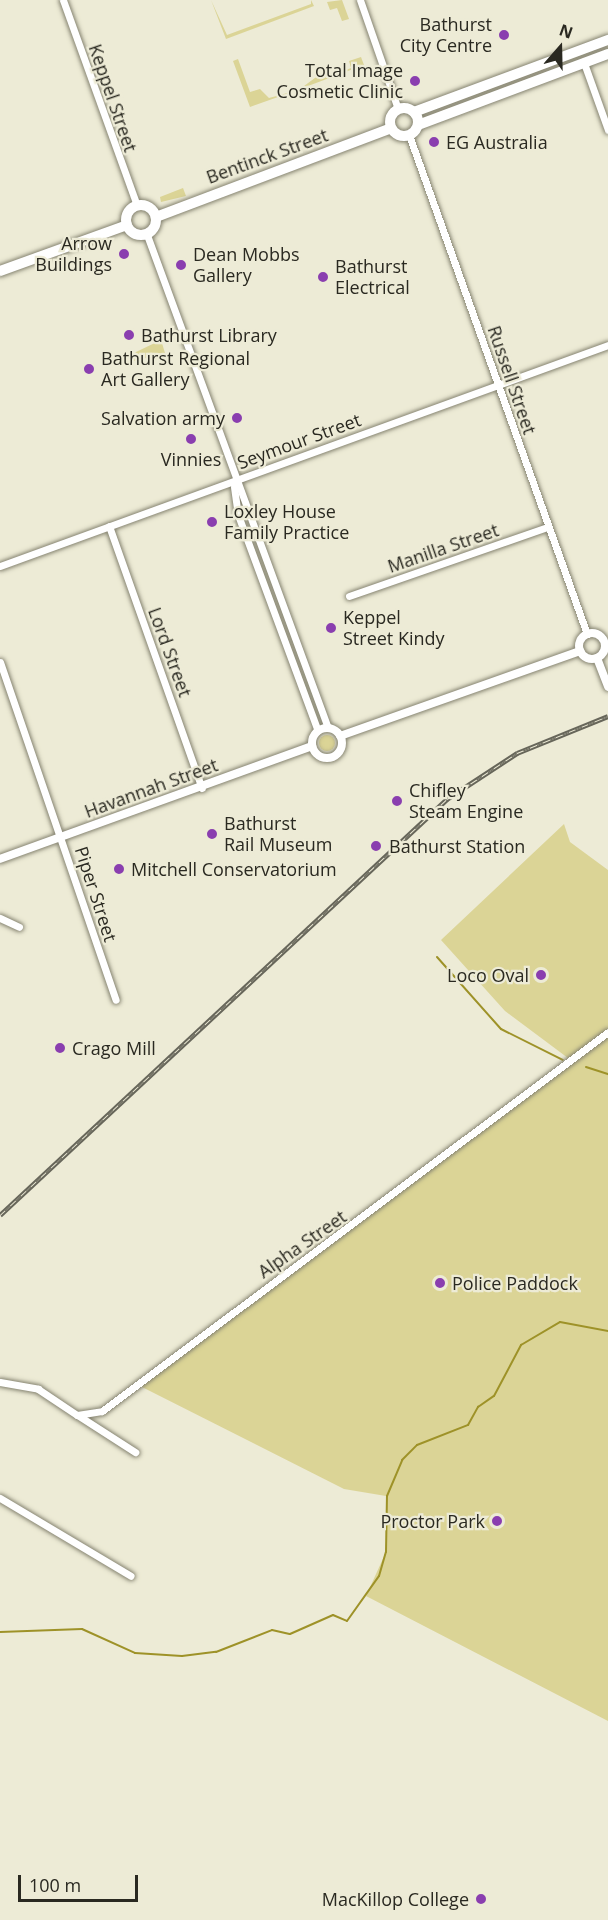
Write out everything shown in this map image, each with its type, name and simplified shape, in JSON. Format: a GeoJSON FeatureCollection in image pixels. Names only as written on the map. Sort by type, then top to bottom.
{"type":"FeatureCollection","features":[{"type":"Feature","properties":{"kind":"main road"},"geometry":{"type":"LineString","coordinates":[[608,40],[414,112],[399,109],[391,128],[410,135],[418,125],[608,54]]}},
{"type":"Feature","properties":{"kind":"main road"},"geometry":{"type":"LineString","coordinates":[[414,112],[418,125]]}},
{"type":"Feature","properties":{"kind":"main road","name":"Bentinck Street"},"geometry":{"type":"LineString","coordinates":[[156,217],[391,128]]}},
{"type":"Feature","properties":{"kind":"main road"},"geometry":{"type":"LineString","coordinates":[[137,206],[147,206],[156,217],[147,235],[137,235],[127,225],[127,216],[137,206]]}},
{"type":"Feature","properties":{"kind":"main road"},"geometry":{"type":"LineString","coordinates":[[0,271],[127,225]]}},
{"type":"Feature","properties":{"kind":"street","name":"Keppel Street"},"geometry":{"type":"LineString","coordinates":[[63,0],[137,206]]}},
{"type":"Feature","properties":{"kind":"street"},"geometry":{"type":"LineString","coordinates":[[360,0],[399,109]]}},
{"type":"Feature","properties":{"kind":"street"},"geometry":{"type":"LineString","coordinates":[[584,63],[608,130]]}},
{"type":"Feature","properties":{"kind":"street","name":"Russell Street"},"geometry":{"type":"LineString","coordinates":[[410,135],[496,386],[587,633]]}},
{"type":"Feature","properties":{"kind":"street"},"geometry":{"type":"LineString","coordinates":[[147,235],[233,481],[266,558],[328,728],[340,736]]}},
{"type":"Feature","properties":{"kind":"street","name":"Seymour Street"},"geometry":{"type":"LineString","coordinates":[[0,566],[608,345]]}},
{"type":"Feature","properties":{"kind":"street"},"geometry":{"type":"LineString","coordinates":[[233,481],[255,562],[318,731],[312,747],[320,756],[333,756],[340,750],[340,736]]}},
{"type":"Feature","properties":{"kind":"street","name":"Lord Street"},"geometry":{"type":"LineString","coordinates":[[109,526],[202,788]]}},
{"type":"Feature","properties":{"kind":"street","name":"Manilla Street"},"geometry":{"type":"LineString","coordinates":[[349,596],[547,527]]}},
{"type":"Feature","properties":{"kind":"street"},"geometry":{"type":"LineString","coordinates":[[255,562],[266,558]]}},
{"type":"Feature","properties":{"kind":"street"},"geometry":{"type":"LineString","coordinates":[[580,651],[587,633],[606,642],[597,658]]}},
{"type":"Feature","properties":{"kind":"street"},"geometry":{"type":"LineString","coordinates":[[340,736],[580,651],[597,658],[608,687]]}},
{"type":"Feature","properties":{"kind":"street"},"geometry":{"type":"LineString","coordinates":[[291,663],[303,660]]}},
{"type":"Feature","properties":{"kind":"street","name":"Piper Street"},"geometry":{"type":"LineString","coordinates":[[0,662],[116,1000]]}},
{"type":"Feature","properties":{"kind":"street"},"geometry":{"type":"LineString","coordinates":[[318,731],[328,728]]}},
{"type":"Feature","properties":{"kind":"street","name":"Havannah Street"},"geometry":{"type":"LineString","coordinates":[[0,859],[312,747]]}},
{"type":"Feature","properties":{"kind":"street"},"geometry":{"type":"LineString","coordinates":[[0,918],[19,927]]}},
{"type":"Feature","properties":{"kind":"street","name":"Alpha Street"},"geometry":{"type":"LineString","coordinates":[[77,1415],[93,1416],[140,1386],[200,1334],[396,1195],[608,1032]]}},
{"type":"Feature","properties":{"kind":"street"},"geometry":{"type":"LineString","coordinates":[[0,1382],[38,1389],[135,1452]]}},
{"type":"Feature","properties":{"kind":"street"},"geometry":{"type":"LineString","coordinates":[[0,1498],[131,1576]]}},
{"type":"Feature","properties":{"kind":"shaded area"},"geometry":{"type":"Polygon","coordinates":[[[211,0],[227,35],[311,4],[311,0],[314,6],[226,39],[211,0]]]}},
{"type":"Feature","properties":{"kind":"shaded area"},"geometry":{"type":"Polygon","coordinates":[[[342,0],[349,19],[342,21],[337,8],[330,10],[327,2],[342,0]]]}},
{"type":"Feature","properties":{"kind":"shaded area"},"geometry":{"type":"Polygon","coordinates":[[[361,57],[364,65],[300,89],[323,72],[326,78],[351,68],[349,61],[361,57]]]}},
{"type":"Feature","properties":{"kind":"shaded area"},"geometry":{"type":"Polygon","coordinates":[[[238,59],[250,92],[260,89],[269,98],[295,91],[250,107],[233,61],[238,59]]]}},
{"type":"Feature","properties":{"kind":"shaded area"},"geometry":{"type":"Polygon","coordinates":[[[183,188],[186,196],[161,202],[160,197],[183,188]]]}},
{"type":"Feature","properties":{"kind":"shaded area"},"geometry":{"type":"Polygon","coordinates":[[[161,340],[165,353],[127,363],[136,352],[161,340]]]}},
{"type":"Feature","properties":{"kind":"shaded area"},"geometry":{"type":"Polygon","coordinates":[[[327,735],[335,743],[327,751],[319,743],[327,735]]]}},
{"type":"Feature","properties":{"kind":"shaded area"},"geometry":{"type":"Polygon","coordinates":[[[564,824],[570,842],[608,870],[608,1721],[366,1596],[386,1552],[386,1496],[344,1489],[140,1386],[572,1061],[505,1011],[441,940],[564,824]]]}},
{"type":"Feature","properties":{"kind":"waterway"},"geometry":{"type":"LineString","coordinates":[[437,957],[501,1029],[563,1060]]}},
{"type":"Feature","properties":{"kind":"waterway"},"geometry":{"type":"LineString","coordinates":[[586,1067],[608,1074]]}},
{"type":"Feature","properties":{"kind":"waterway"},"geometry":{"type":"LineString","coordinates":[[0,1632],[82,1629],[135,1653],[182,1656],[216,1652],[272,1630],[290,1634],[333,1615],[347,1621],[379,1576],[386,1552],[387,1496],[402,1460],[417,1445],[468,1425],[478,1407],[494,1396],[521,1345],[560,1322],[608,1331]]}},
{"type":"Feature","properties":{"kind":"railway"},"geometry":{"type":"LineString","coordinates":[[0,1215],[447,799],[517,753],[608,716]]}},
{"type":"Feature","properties":{"kind":"place","name":"Bathurst City Centre"},"geometry":{"type":"Point","coordinates":[504,35]}},
{"type":"Feature","properties":{"kind":"place","name":"Total Image Cosmetic Clinic"},"geometry":{"type":"Point","coordinates":[415,81]}},
{"type":"Feature","properties":{"kind":"place","name":"EG Australia"},"geometry":{"type":"Point","coordinates":[434,142]}},
{"type":"Feature","properties":{"kind":"place","name":"Arrow Buildings"},"geometry":{"type":"Point","coordinates":[124,254]}},
{"type":"Feature","properties":{"kind":"place","name":"Dean Mobbs Gallery"},"geometry":{"type":"Point","coordinates":[181,265]}},
{"type":"Feature","properties":{"kind":"place","name":"Bathurst Electrical"},"geometry":{"type":"Point","coordinates":[323,277]}},
{"type":"Feature","properties":{"kind":"place","name":"Bathurst Library"},"geometry":{"type":"Point","coordinates":[129,335]}},
{"type":"Feature","properties":{"kind":"place","name":"Bathurst Regional Art Gallery"},"geometry":{"type":"Point","coordinates":[89,369]}},
{"type":"Feature","properties":{"kind":"place","name":"Salvation army"},"geometry":{"type":"Point","coordinates":[237,418]}},
{"type":"Feature","properties":{"kind":"place","name":"Vinnies"},"geometry":{"type":"Point","coordinates":[191,439]}},
{"type":"Feature","properties":{"kind":"place","name":"Loxley House Family Practice"},"geometry":{"type":"Point","coordinates":[212,522]}},
{"type":"Feature","properties":{"kind":"place","name":"Keppel Street Kindy"},"geometry":{"type":"Point","coordinates":[331,628]}},
{"type":"Feature","properties":{"kind":"place","name":"Chifley Steam Engine"},"geometry":{"type":"Point","coordinates":[397,801]}},
{"type":"Feature","properties":{"kind":"place","name":"Bathurst Rail Museum"},"geometry":{"type":"Point","coordinates":[212,834]}},
{"type":"Feature","properties":{"kind":"place","name":"Bathurst Station"},"geometry":{"type":"Point","coordinates":[376,846]}},
{"type":"Feature","properties":{"kind":"place","name":"Mitchell Conservatorium"},"geometry":{"type":"Point","coordinates":[119,869]}},
{"type":"Feature","properties":{"kind":"place","name":"Loco Oval"},"geometry":{"type":"Point","coordinates":[541,975]}},
{"type":"Feature","properties":{"kind":"place","name":"Crago Mill"},"geometry":{"type":"Point","coordinates":[60,1048]}},
{"type":"Feature","properties":{"kind":"place","name":"Police Paddock"},"geometry":{"type":"Point","coordinates":[440,1283]}},
{"type":"Feature","properties":{"kind":"place","name":"Proctor Park"},"geometry":{"type":"Point","coordinates":[497,1521]}},
{"type":"Feature","properties":{"kind":"place","name":"MacKillop College"},"geometry":{"type":"Point","coordinates":[481,1899]}}]}
